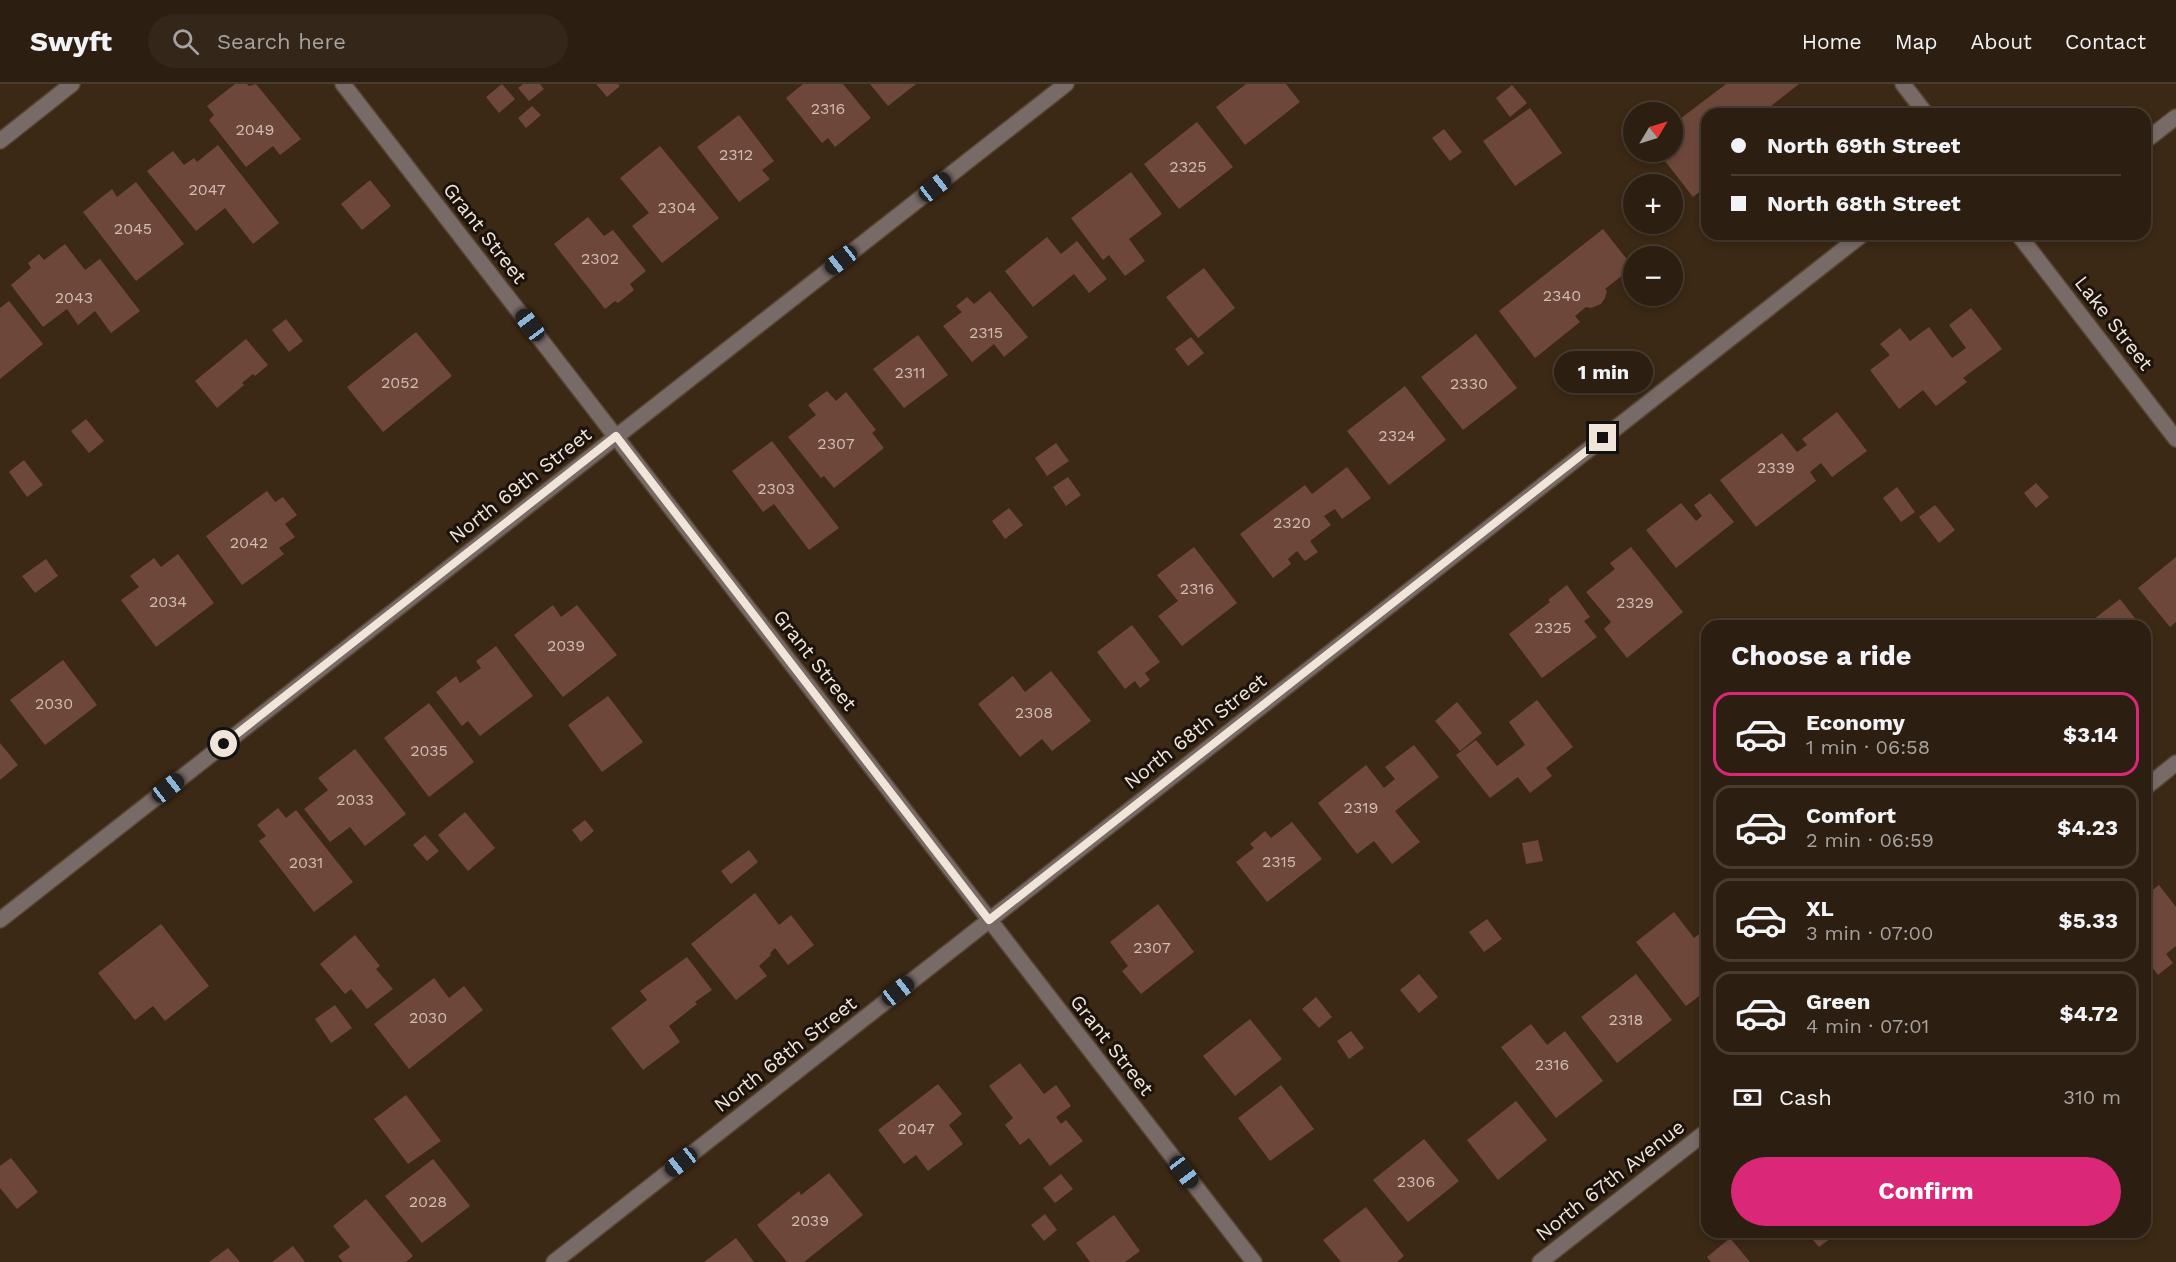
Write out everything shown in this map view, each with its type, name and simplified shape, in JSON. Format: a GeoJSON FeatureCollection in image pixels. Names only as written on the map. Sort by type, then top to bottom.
{"type":"FeatureCollection","features":[{"type":"Feature","properties":{"kind":"street"},"geometry":{"type":"LineString","coordinates":[[0,141],[72,84]]}},
{"type":"Feature","properties":{"kind":"street","name":"Grant Street"},"geometry":{"type":"LineString","coordinates":[[343,84],[1254,1262]]}},
{"type":"Feature","properties":{"kind":"street","name":"North 69th Street"},"geometry":{"type":"LineString","coordinates":[[0,920],[1066,84]]}},
{"type":"Feature","properties":{"kind":"street"},"geometry":{"type":"LineString","coordinates":[[1902,84],[1921,108]]}},
{"type":"Feature","properties":{"kind":"street"},"geometry":{"type":"LineString","coordinates":[[2151,136],[2176,117]]}},
{"type":"Feature","properties":{"kind":"street","name":"North 68th Street"},"geometry":{"type":"LineString","coordinates":[[554,1262],[1855,240]]}},
{"type":"Feature","properties":{"kind":"street","name":"Lake Street"},"geometry":{"type":"LineString","coordinates":[[2025,240],[2176,439]]}},
{"type":"Feature","properties":{"kind":"street"},"geometry":{"type":"LineString","coordinates":[[2151,783],[2176,764]]}},
{"type":"Feature","properties":{"kind":"street","name":"North 67th Avenue"},"geometry":{"type":"LineString","coordinates":[[1539,1262],[1701,1136]]}},
{"type":"Feature","properties":{"kind":"building"},"geometry":{"type":"Polygon","coordinates":[[[235,84],[249,86],[256,84],[301,139],[280,155],[273,146],[246,167],[209,120],[214,115],[207,106],[235,84]]]}},
{"type":"Feature","properties":{"kind":"building"},"geometry":{"type":"Polygon","coordinates":[[[502,84],[515,99],[499,113],[486,97],[502,84]]]}},
{"type":"Feature","properties":{"kind":"building"},"geometry":{"type":"Polygon","coordinates":[[[523,84],[540,84],[544,89],[529,101],[518,88],[523,84]]]}},
{"type":"Feature","properties":{"kind":"building"},"geometry":{"type":"Polygon","coordinates":[[[596,84],[618,84],[620,86],[607,97],[596,84]]]}},
{"type":"Feature","properties":{"kind":"building"},"geometry":{"type":"Polygon","coordinates":[[[803,84],[843,84],[871,118],[835,147],[828,138],[822,143],[786,98],[803,84]]]}},
{"type":"Feature","properties":{"kind":"building"},"geometry":{"type":"Polygon","coordinates":[[[870,84],[916,84],[888,106],[870,84]]]}},
{"type":"Feature","properties":{"kind":"building"},"geometry":{"type":"Polygon","coordinates":[[[1246,84],[1286,84],[1300,102],[1245,145],[1216,107],[1246,84]]]}},
{"type":"Feature","properties":{"kind":"building"},"geometry":{"type":"Polygon","coordinates":[[[1726,84],[1799,84],[1768,108],[1701,108],[1701,191],[1693,197],[1683,184],[1683,174],[1675,174],[1666,162],[1683,162],[1683,117],[1726,84]]]}},
{"type":"Feature","properties":{"kind":"building"},"geometry":{"type":"Polygon","coordinates":[[[1512,85],[1527,103],[1510,117],[1496,98],[1512,85]]]}},
{"type":"Feature","properties":{"kind":"building"},"geometry":{"type":"Polygon","coordinates":[[[532,106],[541,115],[526,128],[518,118],[532,106]]]}},
{"type":"Feature","properties":{"kind":"building"},"geometry":{"type":"Polygon","coordinates":[[[1530,108],[1562,153],[1515,186],[1483,141],[1530,108]]]}},
{"type":"Feature","properties":{"kind":"building"},"geometry":{"type":"Polygon","coordinates":[[[739,115],[774,161],[762,170],[770,179],[739,202],[697,147],[739,115]]]}},
{"type":"Feature","properties":{"kind":"building"},"geometry":{"type":"Polygon","coordinates":[[[1197,122],[1233,167],[1179,209],[1144,164],[1197,122]]]}},
{"type":"Feature","properties":{"kind":"building"},"geometry":{"type":"Polygon","coordinates":[[[1444,129],[1462,152],[1450,161],[1432,138],[1444,129]]]}},
{"type":"Feature","properties":{"kind":"building"},"geometry":{"type":"Polygon","coordinates":[[[218,145],[279,223],[253,244],[225,208],[196,231],[147,171],[173,151],[184,165],[194,158],[197,162],[218,145]]]}},
{"type":"Feature","properties":{"kind":"building"},"geometry":{"type":"Polygon","coordinates":[[[660,146],[719,218],[662,263],[632,226],[649,213],[620,178],[660,146]]]}},
{"type":"Feature","properties":{"kind":"building"},"geometry":{"type":"Polygon","coordinates":[[[1131,172],[1162,214],[1129,239],[1145,261],[1125,276],[1109,255],[1103,260],[1071,218],[1131,172]]]}},
{"type":"Feature","properties":{"kind":"building"},"geometry":{"type":"Polygon","coordinates":[[[370,180],[391,206],[362,230],[341,204],[370,180]]]}},
{"type":"Feature","properties":{"kind":"building"},"geometry":{"type":"Polygon","coordinates":[[[136,182],[184,244],[136,281],[83,212],[112,189],[117,197],[136,182]]]}},
{"type":"Feature","properties":{"kind":"building"},"geometry":{"type":"Polygon","coordinates":[[[588,217],[604,236],[613,230],[646,271],[630,284],[634,290],[618,303],[615,301],[605,309],[554,244],[588,217]]]}},
{"type":"Feature","properties":{"kind":"building"},"geometry":{"type":"Polygon","coordinates":[[[1603,229],[1623,254],[1623,275],[1605,289],[1607,291],[1601,304],[1591,308],[1586,307],[1575,316],[1580,322],[1535,358],[1499,311],[1603,229]]]}},
{"type":"Feature","properties":{"kind":"building"},"geometry":{"type":"Polygon","coordinates":[[[1047,237],[1061,254],[1077,241],[1107,279],[1089,293],[1074,274],[1033,307],[1005,271],[1047,237]]]}},
{"type":"Feature","properties":{"kind":"building"},"geometry":{"type":"Polygon","coordinates":[[[65,244],[85,270],[100,259],[140,311],[111,333],[95,311],[78,325],[67,309],[43,327],[11,285],[31,268],[28,263],[39,254],[44,260],[65,244]]]}},
{"type":"Feature","properties":{"kind":"building"},"geometry":{"type":"Polygon","coordinates":[[[1204,268],[1235,308],[1198,338],[1166,297],[1204,268]]]}},
{"type":"Feature","properties":{"kind":"building"},"geometry":{"type":"Polygon","coordinates":[[[990,291],[1028,337],[1004,357],[994,344],[972,362],[943,326],[962,312],[956,306],[967,297],[974,304],[990,291]]]}},
{"type":"Feature","properties":{"kind":"building"},"geometry":{"type":"Polygon","coordinates":[[[9,301],[43,344],[0,379],[0,308],[9,301]]]}},
{"type":"Feature","properties":{"kind":"building"},"geometry":{"type":"Polygon","coordinates":[[[1971,308],[2002,349],[1963,378],[1967,382],[1936,406],[1923,390],[1899,409],[1870,370],[1890,355],[1880,344],[1900,328],[1910,341],[1929,327],[1952,358],[1966,348],[1949,325],[1971,308]]]}},
{"type":"Feature","properties":{"kind":"building"},"geometry":{"type":"Polygon","coordinates":[[[286,319],[303,341],[289,352],[272,330],[286,319]]]}},
{"type":"Feature","properties":{"kind":"building"},"geometry":{"type":"Polygon","coordinates":[[[416,332],[452,376],[383,432],[347,387],[416,332]]]}},
{"type":"Feature","properties":{"kind":"building"},"geometry":{"type":"Polygon","coordinates":[[[1476,334],[1517,388],[1463,430],[1421,377],[1476,334]]]}},
{"type":"Feature","properties":{"kind":"building"},"geometry":{"type":"Polygon","coordinates":[[[918,335],[948,375],[904,408],[873,369],[918,335]]]}},
{"type":"Feature","properties":{"kind":"building"},"geometry":{"type":"Polygon","coordinates":[[[1191,337],[1204,353],[1188,366],[1175,349],[1191,337]]]}},
{"type":"Feature","properties":{"kind":"building"},"geometry":{"type":"Polygon","coordinates":[[[246,339],[268,365],[242,383],[244,385],[217,408],[195,381],[246,339]]]}},
{"type":"Feature","properties":{"kind":"building"},"geometry":{"type":"Polygon","coordinates":[[[1405,386],[1446,440],[1389,485],[1347,431],[1405,386]]]}},
{"type":"Feature","properties":{"kind":"building"},"geometry":{"type":"Polygon","coordinates":[[[827,391],[836,401],[846,392],[876,430],[872,433],[884,448],[834,488],[824,476],[821,478],[788,437],[816,415],[808,405],[827,391]]]}},
{"type":"Feature","properties":{"kind":"building"},"geometry":{"type":"Polygon","coordinates":[[[1837,412],[1867,451],[1832,477],[1821,463],[1810,472],[1816,481],[1756,527],[1720,480],[1782,433],[1797,452],[1807,445],[1802,439],[1837,412]]]}},
{"type":"Feature","properties":{"kind":"building"},"geometry":{"type":"Polygon","coordinates":[[[86,419],[104,441],[89,453],[71,431],[86,419]]]}},
{"type":"Feature","properties":{"kind":"building"},"geometry":{"type":"Polygon","coordinates":[[[772,441],[839,528],[809,550],[774,504],[763,512],[732,471],[772,441]]]}},
{"type":"Feature","properties":{"kind":"building"},"geometry":{"type":"Polygon","coordinates":[[[1056,443],[1069,461],[1047,476],[1035,458],[1056,443]]]}},
{"type":"Feature","properties":{"kind":"building"},"geometry":{"type":"Polygon","coordinates":[[[24,460],[43,485],[27,497],[9,472],[24,460]]]}},
{"type":"Feature","properties":{"kind":"building"},"geometry":{"type":"Polygon","coordinates":[[[1347,467],[1371,498],[1342,519],[1335,509],[1324,516],[1331,525],[1310,541],[1318,552],[1305,561],[1297,551],[1288,559],[1291,564],[1273,578],[1240,534],[1305,485],[1312,494],[1347,467]]]}},
{"type":"Feature","properties":{"kind":"building"},"geometry":{"type":"Polygon","coordinates":[[[1068,477],[1081,495],[1066,506],[1053,487],[1068,477]]]}},
{"type":"Feature","properties":{"kind":"building"},"geometry":{"type":"Polygon","coordinates":[[[2036,483],[2049,497],[2036,508],[2024,493],[2036,483]]]}},
{"type":"Feature","properties":{"kind":"building"},"geometry":{"type":"Polygon","coordinates":[[[1897,487],[1915,512],[1901,522],[1883,498],[1897,487]]]}},
{"type":"Feature","properties":{"kind":"building"},"geometry":{"type":"Polygon","coordinates":[[[267,491],[275,502],[283,497],[297,515],[285,524],[295,537],[279,548],[284,554],[242,585],[206,536],[267,491]]]}},
{"type":"Feature","properties":{"kind":"building"},"geometry":{"type":"Polygon","coordinates":[[[1710,493],[1734,522],[1676,568],[1646,530],[1681,503],[1696,521],[1702,516],[1694,505],[1710,493]]]}},
{"type":"Feature","properties":{"kind":"building"},"geometry":{"type":"Polygon","coordinates":[[[1935,505],[1955,530],[1939,543],[1919,517],[1935,505]]]}},
{"type":"Feature","properties":{"kind":"building"},"geometry":{"type":"Polygon","coordinates":[[[1009,508],[1023,525],[1005,539],[992,521],[1009,508]]]}},
{"type":"Feature","properties":{"kind":"building"},"geometry":{"type":"Polygon","coordinates":[[[1194,547],[1237,603],[1182,646],[1158,616],[1178,601],[1157,575],[1194,547]]]}},
{"type":"Feature","properties":{"kind":"building"},"geometry":{"type":"Polygon","coordinates":[[[1631,547],[1683,612],[1627,658],[1604,629],[1611,622],[1586,592],[1615,569],[1610,563],[1631,547]]]}},
{"type":"Feature","properties":{"kind":"building"},"geometry":{"type":"Polygon","coordinates":[[[178,554],[214,603],[156,647],[121,600],[139,587],[130,576],[154,558],[161,567],[178,554]]]}},
{"type":"Feature","properties":{"kind":"building"},"geometry":{"type":"Polygon","coordinates":[[[2176,557],[2176,622],[2170,627],[2138,588],[2176,557]]]}},
{"type":"Feature","properties":{"kind":"building"},"geometry":{"type":"Polygon","coordinates":[[[46,559],[58,576],[35,593],[22,576],[46,559]]]}},
{"type":"Feature","properties":{"kind":"building"},"geometry":{"type":"Polygon","coordinates":[[[1567,585],[1590,617],[1584,621],[1597,637],[1542,678],[1509,634],[1550,602],[1548,600],[1567,585]]]}},
{"type":"Feature","properties":{"kind":"building"},"geometry":{"type":"Polygon","coordinates":[[[2120,599],[2136,620],[2093,620],[2120,599]]]}},
{"type":"Feature","properties":{"kind":"building"},"geometry":{"type":"Polygon","coordinates":[[[553,605],[561,617],[577,605],[617,655],[563,697],[514,635],[553,605]]]}},
{"type":"Feature","properties":{"kind":"building"},"geometry":{"type":"Polygon","coordinates":[[[1132,625],[1160,662],[1145,673],[1150,680],[1140,688],[1135,681],[1125,689],[1097,652],[1132,625]]]}},
{"type":"Feature","properties":{"kind":"building"},"geometry":{"type":"Polygon","coordinates":[[[496,646],[533,696],[480,736],[468,721],[462,726],[436,692],[456,676],[460,683],[481,668],[476,661],[496,646]]]}},
{"type":"Feature","properties":{"kind":"building"},"geometry":{"type":"Polygon","coordinates":[[[63,660],[97,705],[45,745],[10,700],[63,660]]]}},
{"type":"Feature","properties":{"kind":"building"},"geometry":{"type":"Polygon","coordinates":[[[1051,671],[1091,721],[1052,751],[1042,739],[1020,757],[978,704],[1013,676],[1025,692],[1051,671]]]}},
{"type":"Feature","properties":{"kind":"building"},"geometry":{"type":"Polygon","coordinates":[[[608,696],[643,742],[602,772],[568,725],[608,696]]]}},
{"type":"Feature","properties":{"kind":"building"},"geometry":{"type":"Polygon","coordinates":[[[1537,700],[1573,747],[1546,768],[1552,776],[1530,793],[1518,777],[1490,798],[1456,755],[1476,740],[1497,766],[1525,745],[1509,722],[1537,700]]]}},
{"type":"Feature","properties":{"kind":"building"},"geometry":{"type":"Polygon","coordinates":[[[1457,702],[1482,733],[1460,751],[1435,721],[1457,702]]]}},
{"type":"Feature","properties":{"kind":"building"},"geometry":{"type":"Polygon","coordinates":[[[429,703],[474,762],[429,797],[384,738],[429,703]]]}},
{"type":"Feature","properties":{"kind":"building"},"geometry":{"type":"Polygon","coordinates":[[[0,743],[18,765],[0,780],[0,743]]]}},
{"type":"Feature","properties":{"kind":"building"},"geometry":{"type":"Polygon","coordinates":[[[1414,745],[1439,777],[1395,811],[1420,842],[1392,864],[1374,841],[1357,854],[1318,803],[1366,765],[1384,788],[1395,779],[1385,767],[1414,745]]]}},
{"type":"Feature","properties":{"kind":"building"},"geometry":{"type":"Polygon","coordinates":[[[355,749],[406,814],[365,846],[350,827],[330,842],[304,809],[328,790],[318,778],[355,749]]]}},
{"type":"Feature","properties":{"kind":"building"},"geometry":{"type":"Polygon","coordinates":[[[278,808],[286,818],[296,810],[353,882],[314,912],[259,841],[266,836],[257,825],[278,808]]]}},
{"type":"Feature","properties":{"kind":"building"},"geometry":{"type":"Polygon","coordinates":[[[465,812],[495,848],[468,871],[438,835],[465,812]]]}},
{"type":"Feature","properties":{"kind":"building"},"geometry":{"type":"Polygon","coordinates":[[[585,820],[594,831],[581,842],[572,830],[585,820]]]}},
{"type":"Feature","properties":{"kind":"building"},"geometry":{"type":"Polygon","coordinates":[[[1292,822],[1322,859],[1267,902],[1236,862],[1254,848],[1250,844],[1265,831],[1271,838],[1292,822]]]}},
{"type":"Feature","properties":{"kind":"building"},"geometry":{"type":"Polygon","coordinates":[[[425,835],[439,851],[427,861],[413,845],[425,835]]]}},
{"type":"Feature","properties":{"kind":"building"},"geometry":{"type":"Polygon","coordinates":[[[1538,840],[1543,861],[1526,864],[1522,843],[1538,840]]]}},
{"type":"Feature","properties":{"kind":"building"},"geometry":{"type":"Polygon","coordinates":[[[749,850],[758,862],[731,884],[721,871],[749,850]]]}},
{"type":"Feature","properties":{"kind":"building"},"geometry":{"type":"Polygon","coordinates":[[[2159,885],[2176,907],[2176,946],[2166,954],[2173,963],[2158,975],[2151,966],[2151,891],[2159,885]]]}},
{"type":"Feature","properties":{"kind":"building"},"geometry":{"type":"Polygon","coordinates":[[[755,893],[779,925],[791,915],[814,945],[788,965],[775,948],[759,966],[767,976],[736,1000],[691,944],[755,893]]]}},
{"type":"Feature","properties":{"kind":"building"},"geometry":{"type":"Polygon","coordinates":[[[1158,904],[1194,952],[1141,994],[1122,971],[1128,966],[1110,942],[1158,904]]]}},
{"type":"Feature","properties":{"kind":"building"},"geometry":{"type":"Polygon","coordinates":[[[1674,912],[1694,938],[1701,933],[1701,995],[1686,1006],[1636,942],[1674,912]]]}},
{"type":"Feature","properties":{"kind":"building"},"geometry":{"type":"Polygon","coordinates":[[[1487,919],[1502,939],[1484,952],[1469,932],[1487,919]]]}},
{"type":"Feature","properties":{"kind":"building"},"geometry":{"type":"Polygon","coordinates":[[[161,924],[209,986],[165,1021],[153,1006],[135,1020],[98,973],[161,924]]]}},
{"type":"Feature","properties":{"kind":"building"},"geometry":{"type":"Polygon","coordinates":[[[355,935],[380,966],[376,969],[393,989],[367,1009],[351,989],[345,994],[320,964],[355,935]]]}},
{"type":"Feature","properties":{"kind":"building"},"geometry":{"type":"Polygon","coordinates":[[[687,957],[712,990],[669,1026],[680,1042],[643,1070],[611,1028],[647,1000],[640,991],[687,957]]]}},
{"type":"Feature","properties":{"kind":"building"},"geometry":{"type":"Polygon","coordinates":[[[1419,974],[1438,997],[1419,1013],[1400,990],[1419,974]]]}},
{"type":"Feature","properties":{"kind":"building"},"geometry":{"type":"Polygon","coordinates":[[[1636,974],[1672,1020],[1617,1063],[1581,1017],[1636,974]]]}},
{"type":"Feature","properties":{"kind":"building"},"geometry":{"type":"Polygon","coordinates":[[[434,978],[449,998],[464,986],[483,1010],[409,1069],[374,1024],[434,978]]]}},
{"type":"Feature","properties":{"kind":"building"},"geometry":{"type":"Polygon","coordinates":[[[1316,997],[1332,1017],[1319,1028],[1302,1009],[1316,997]]]}},
{"type":"Feature","properties":{"kind":"building"},"geometry":{"type":"Polygon","coordinates":[[[335,1005],[352,1028],[331,1043],[315,1019],[335,1005]]]}},
{"type":"Feature","properties":{"kind":"building"},"geometry":{"type":"Polygon","coordinates":[[[1250,1019],[1282,1059],[1235,1096],[1203,1056],[1250,1019]]]}},
{"type":"Feature","properties":{"kind":"building"},"geometry":{"type":"Polygon","coordinates":[[[1531,1024],[1547,1045],[1565,1031],[1603,1081],[1556,1118],[1501,1047],[1531,1024]]]}},
{"type":"Feature","properties":{"kind":"building"},"geometry":{"type":"Polygon","coordinates":[[[1351,1031],[1364,1048],[1349,1059],[1337,1041],[1351,1031]]]}},
{"type":"Feature","properties":{"kind":"building"},"geometry":{"type":"Polygon","coordinates":[[[1020,1063],[1044,1094],[1056,1085],[1071,1106],[1056,1117],[1061,1124],[1066,1120],[1083,1141],[1050,1166],[1029,1138],[1020,1145],[1005,1125],[1013,1118],[989,1086],[1020,1063]]]}},
{"type":"Feature","properties":{"kind":"building"},"geometry":{"type":"Polygon","coordinates":[[[938,1084],[962,1114],[949,1125],[963,1144],[928,1171],[916,1155],[904,1164],[878,1130],[938,1084]]]}},
{"type":"Feature","properties":{"kind":"building"},"geometry":{"type":"Polygon","coordinates":[[[1281,1085],[1314,1129],[1270,1161],[1238,1118],[1281,1085]]]}},
{"type":"Feature","properties":{"kind":"building"},"geometry":{"type":"Polygon","coordinates":[[[406,1095],[441,1141],[408,1164],[374,1119],[406,1095]]]}},
{"type":"Feature","properties":{"kind":"building"},"geometry":{"type":"Polygon","coordinates":[[[1516,1101],[1547,1140],[1498,1180],[1467,1140],[1516,1101]]]}},
{"type":"Feature","properties":{"kind":"building"},"geometry":{"type":"Polygon","coordinates":[[[1424,1139],[1459,1181],[1408,1222],[1373,1180],[1424,1139]]]}},
{"type":"Feature","properties":{"kind":"building"},"geometry":{"type":"Polygon","coordinates":[[[11,1158],[38,1192],[17,1209],[0,1188],[0,1166],[11,1158]]]}},
{"type":"Feature","properties":{"kind":"building"},"geometry":{"type":"Polygon","coordinates":[[[433,1159],[470,1206],[422,1243],[385,1196],[433,1159]]]}},
{"type":"Feature","properties":{"kind":"building"},"geometry":{"type":"Polygon","coordinates":[[[829,1173],[863,1215],[804,1262],[787,1262],[757,1225],[799,1191],[801,1195],[829,1173]]]}},
{"type":"Feature","properties":{"kind":"building"},"geometry":{"type":"Polygon","coordinates":[[[1061,1174],[1073,1189],[1055,1203],[1043,1188],[1061,1174]]]}},
{"type":"Feature","properties":{"kind":"building"},"geometry":{"type":"Polygon","coordinates":[[[366,1199],[413,1256],[406,1262],[343,1262],[338,1256],[350,1247],[333,1226],[366,1199]]]}},
{"type":"Feature","properties":{"kind":"building"},"geometry":{"type":"Polygon","coordinates":[[[1366,1207],[1404,1256],[1397,1262],[1341,1262],[1323,1240],[1366,1207]]]}},
{"type":"Feature","properties":{"kind":"building"},"geometry":{"type":"Polygon","coordinates":[[[1045,1214],[1057,1230],[1044,1241],[1031,1225],[1045,1214]]]}},
{"type":"Feature","properties":{"kind":"building"},"geometry":{"type":"Polygon","coordinates":[[[1114,1215],[1140,1251],[1125,1262],[1090,1262],[1076,1243],[1114,1215]]]}},
{"type":"Feature","properties":{"kind":"building"},"geometry":{"type":"Polygon","coordinates":[[[736,1238],[754,1262],[704,1262],[736,1238]]]}},
{"type":"Feature","properties":{"kind":"building"},"geometry":{"type":"Polygon","coordinates":[[[1730,1238],[1750,1262],[1711,1262],[1707,1257],[1730,1238]]]}},
{"type":"Feature","properties":{"kind":"building"},"geometry":{"type":"Polygon","coordinates":[[[1811,1238],[1831,1238],[1819,1247],[1811,1238]]]}},
{"type":"Feature","properties":{"kind":"building"},"geometry":{"type":"Polygon","coordinates":[[[293,1246],[305,1262],[272,1262],[293,1246]]]}},
{"type":"Feature","properties":{"kind":"building"},"geometry":{"type":"Polygon","coordinates":[[[228,1248],[240,1262],[209,1262],[228,1248]]]}},
{"type":"Feature","properties":{"kind":"route"},"geometry":{"type":"LineString","coordinates":[[224,744],[616,436],[989,920],[1603,438]]}}]}
